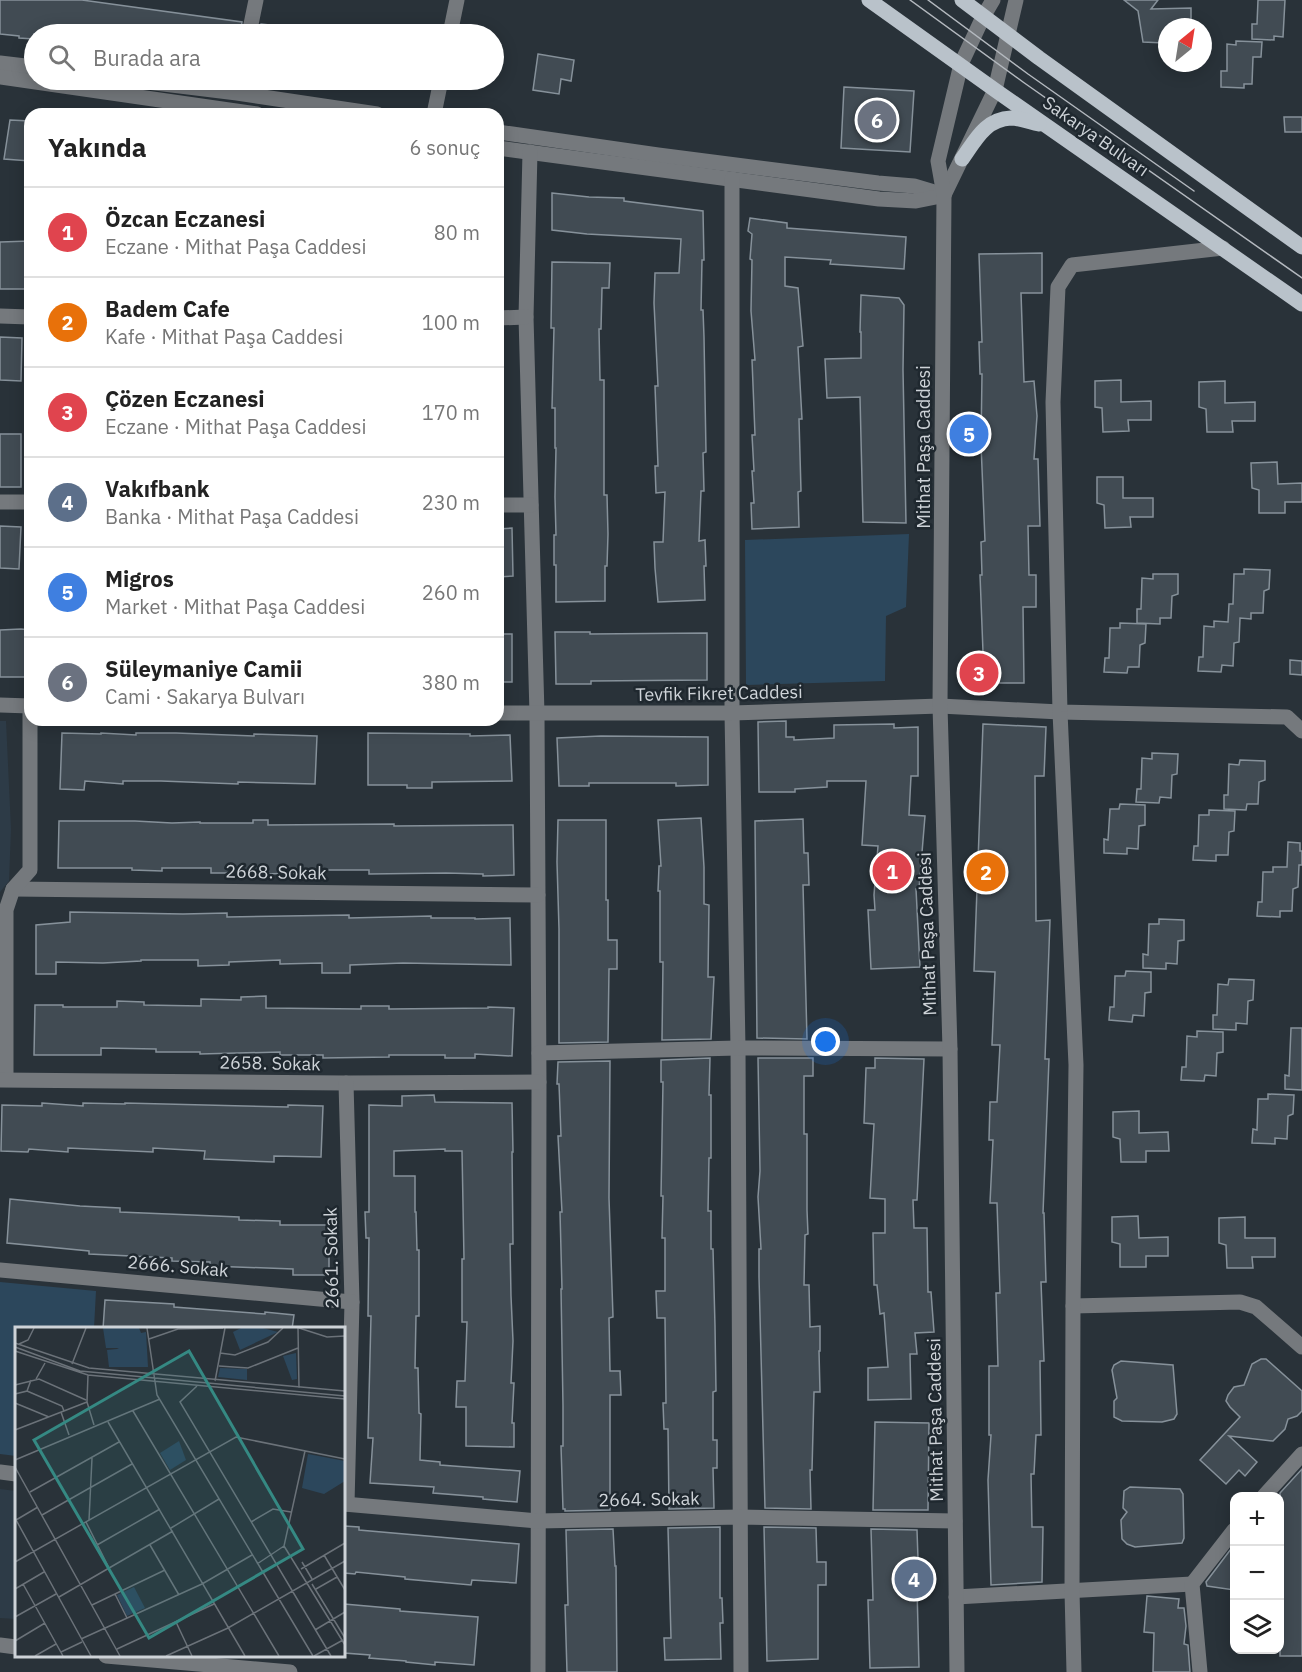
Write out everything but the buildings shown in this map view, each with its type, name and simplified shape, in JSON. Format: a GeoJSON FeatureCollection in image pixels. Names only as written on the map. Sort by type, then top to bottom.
{"type":"FeatureCollection","features":[{"type":"Feature","properties":{"kind":"main road","name":"Sakarya Bulvarı"},"geometry":{"type":"LineString","coordinates":[[869,0],[1302,304]]}},
{"type":"Feature","properties":{"kind":"main road","name":"Sakarya Bulvarı"},"geometry":{"type":"LineString","coordinates":[[962,0],[1008,36],[1302,247]]}},
{"type":"Feature","properties":{"kind":"main road"},"geometry":{"type":"LineString","coordinates":[[962,159],[984,128],[1000,120],[1013,118],[1048,127]]}},
{"type":"Feature","properties":{"kind":"street"},"geometry":{"type":"LineString","coordinates":[[251,24],[256,0]]}},
{"type":"Feature","properties":{"kind":"street"},"geometry":{"type":"LineString","coordinates":[[452,24],[457,0]]}},
{"type":"Feature","properties":{"kind":"street","name":"Mithat Paşa Caddesi"},"geometry":{"type":"LineString","coordinates":[[957,1672],[950,1048],[940,706],[944,195],[938,161],[960,64],[993,0]]}},
{"type":"Feature","properties":{"kind":"street"},"geometry":{"type":"LineString","coordinates":[[944,195],[995,90],[1016,0]]}},
{"type":"Feature","properties":{"kind":"street"},"geometry":{"type":"LineString","coordinates":[[0,63],[24,66]]}},
{"type":"Feature","properties":{"kind":"street"},"geometry":{"type":"LineString","coordinates":[[0,76],[24,80]]}},
{"type":"Feature","properties":{"kind":"street"},"geometry":{"type":"LineString","coordinates":[[95,90],[216,108]]}},
{"type":"Feature","properties":{"kind":"street"},"geometry":{"type":"LineString","coordinates":[[259,90],[347,108]]}},
{"type":"Feature","properties":{"kind":"street"},"geometry":{"type":"LineString","coordinates":[[435,108],[439,90]]}},
{"type":"Feature","properties":{"kind":"street"},"geometry":{"type":"LineString","coordinates":[[504,133],[658,155],[914,186],[944,195]]}},
{"type":"Feature","properties":{"kind":"street"},"geometry":{"type":"LineString","coordinates":[[504,149],[879,199],[916,201],[944,195]]}},
{"type":"Feature","properties":{"kind":"street"},"geometry":{"type":"LineString","coordinates":[[530,152],[526,317],[537,714],[538,1672]]}},
{"type":"Feature","properties":{"kind":"street"},"geometry":{"type":"LineString","coordinates":[[732,179],[732,713],[738,1048],[741,1672]]}},
{"type":"Feature","properties":{"kind":"street"},"geometry":{"type":"LineString","coordinates":[[1074,1672],[1072,1306],[1076,1065],[1060,712],[1053,402],[1058,287],[1072,265],[1223,248]]}},
{"type":"Feature","properties":{"kind":"street"},"geometry":{"type":"LineString","coordinates":[[0,316],[24,316]]}},
{"type":"Feature","properties":{"kind":"street"},"geometry":{"type":"LineString","coordinates":[[504,318],[526,317]]}},
{"type":"Feature","properties":{"kind":"street"},"geometry":{"type":"LineString","coordinates":[[0,502],[24,502]]}},
{"type":"Feature","properties":{"kind":"street"},"geometry":{"type":"LineString","coordinates":[[504,505],[531,505]]}},
{"type":"Feature","properties":{"kind":"street"},"geometry":{"type":"LineString","coordinates":[[0,705],[24,706]]}},
{"type":"Feature","properties":{"kind":"street","name":"Tevfik Fikret Caddesi"},"geometry":{"type":"LineString","coordinates":[[504,713],[732,713],[940,706],[1060,712],[1287,717],[1302,731]]}},
{"type":"Feature","properties":{"kind":"street"},"geometry":{"type":"LineString","coordinates":[[3,1079],[6,910],[13,889],[30,870],[30,726]]}},
{"type":"Feature","properties":{"kind":"street","name":"2668. Sokak"},"geometry":{"type":"LineString","coordinates":[[13,889],[538,895]]}},
{"type":"Feature","properties":{"kind":"street"},"geometry":{"type":"LineString","coordinates":[[539,1053],[738,1048],[950,1048]]}},
{"type":"Feature","properties":{"kind":"street","name":"2658. Sokak"},"geometry":{"type":"LineString","coordinates":[[3,1079],[346,1083],[539,1082]]}},
{"type":"Feature","properties":{"kind":"street","name":"2661. Sokak"},"geometry":{"type":"LineString","coordinates":[[345,1504],[352,1302],[346,1083]]}},
{"type":"Feature","properties":{"kind":"street","name":"2666. Sokak"},"geometry":{"type":"LineString","coordinates":[[0,1270],[352,1302]]}},
{"type":"Feature","properties":{"kind":"street"},"geometry":{"type":"LineString","coordinates":[[1072,1306],[1240,1302],[1256,1307],[1302,1347]]}},
{"type":"Feature","properties":{"kind":"street"},"geometry":{"type":"LineString","coordinates":[[1268,1492],[1302,1454]]}},
{"type":"Feature","properties":{"kind":"street"},"geometry":{"type":"LineString","coordinates":[[0,1472],[15,1474]]}},
{"type":"Feature","properties":{"kind":"street","name":"2664. Sokak"},"geometry":{"type":"LineString","coordinates":[[345,1504],[538,1521],[740,1517],[955,1521]]}},
{"type":"Feature","properties":{"kind":"street"},"geometry":{"type":"LineString","coordinates":[[1200,1672],[1192,1584],[1230,1535]]}},
{"type":"Feature","properties":{"kind":"street"},"geometry":{"type":"LineString","coordinates":[[956,1597],[1192,1584]]}},
{"type":"Feature","properties":{"kind":"street"},"geometry":{"type":"LineString","coordinates":[[0,1645],[15,1647]]}},
{"type":"Feature","properties":{"kind":"street"},"geometry":{"type":"LineString","coordinates":[[115,1657],[231,1670],[290,1672]]}},
{"type":"Feature","properties":{"kind":"shaded area"},"geometry":{"type":"Polygon","coordinates":[[[909,534],[906,607],[886,616],[885,681],[746,685],[745,540],[909,534]]]}},
{"type":"Feature","properties":{"kind":"shaded area"},"geometry":{"type":"Polygon","coordinates":[[[0,721],[6,721],[11,829],[9,881],[0,892],[0,721]]]}},
{"type":"Feature","properties":{"kind":"shaded area"},"geometry":{"type":"Polygon","coordinates":[[[0,1282],[96,1291],[94,1327],[15,1327],[15,1456],[0,1454],[0,1282]]]}},
{"type":"Feature","properties":{"kind":"shaded area"},"geometry":{"type":"Polygon","coordinates":[[[0,1489],[15,1491],[15,1619],[0,1618],[0,1489]]]}},
{"type":"Feature","properties":{"kind":"tram line"},"geometry":{"type":"LineString","coordinates":[[910,0],[1302,278]]}},
{"type":"Feature","properties":{"kind":"tram line"},"geometry":{"type":"LineString","coordinates":[[928,0],[1194,191]]}},
{"type":"Feature","properties":{"kind":"place","name":"Süleymaniye Camii"},"geometry":{"type":"Point","coordinates":[877,120]}},
{"type":"Feature","properties":{"kind":"place","name":"Migros"},"geometry":{"type":"Point","coordinates":[969,434]}},
{"type":"Feature","properties":{"kind":"place","name":"Çözen Eczanesi"},"geometry":{"type":"Point","coordinates":[979,673]}},
{"type":"Feature","properties":{"kind":"place","name":"Özcan Eczanesi"},"geometry":{"type":"Point","coordinates":[892,871]}},
{"type":"Feature","properties":{"kind":"place","name":"Badem Cafe"},"geometry":{"type":"Point","coordinates":[986,872]}},
{"type":"Feature","properties":{"kind":"place","name":"Vakıfbank"},"geometry":{"type":"Point","coordinates":[914,1579]}}]}
